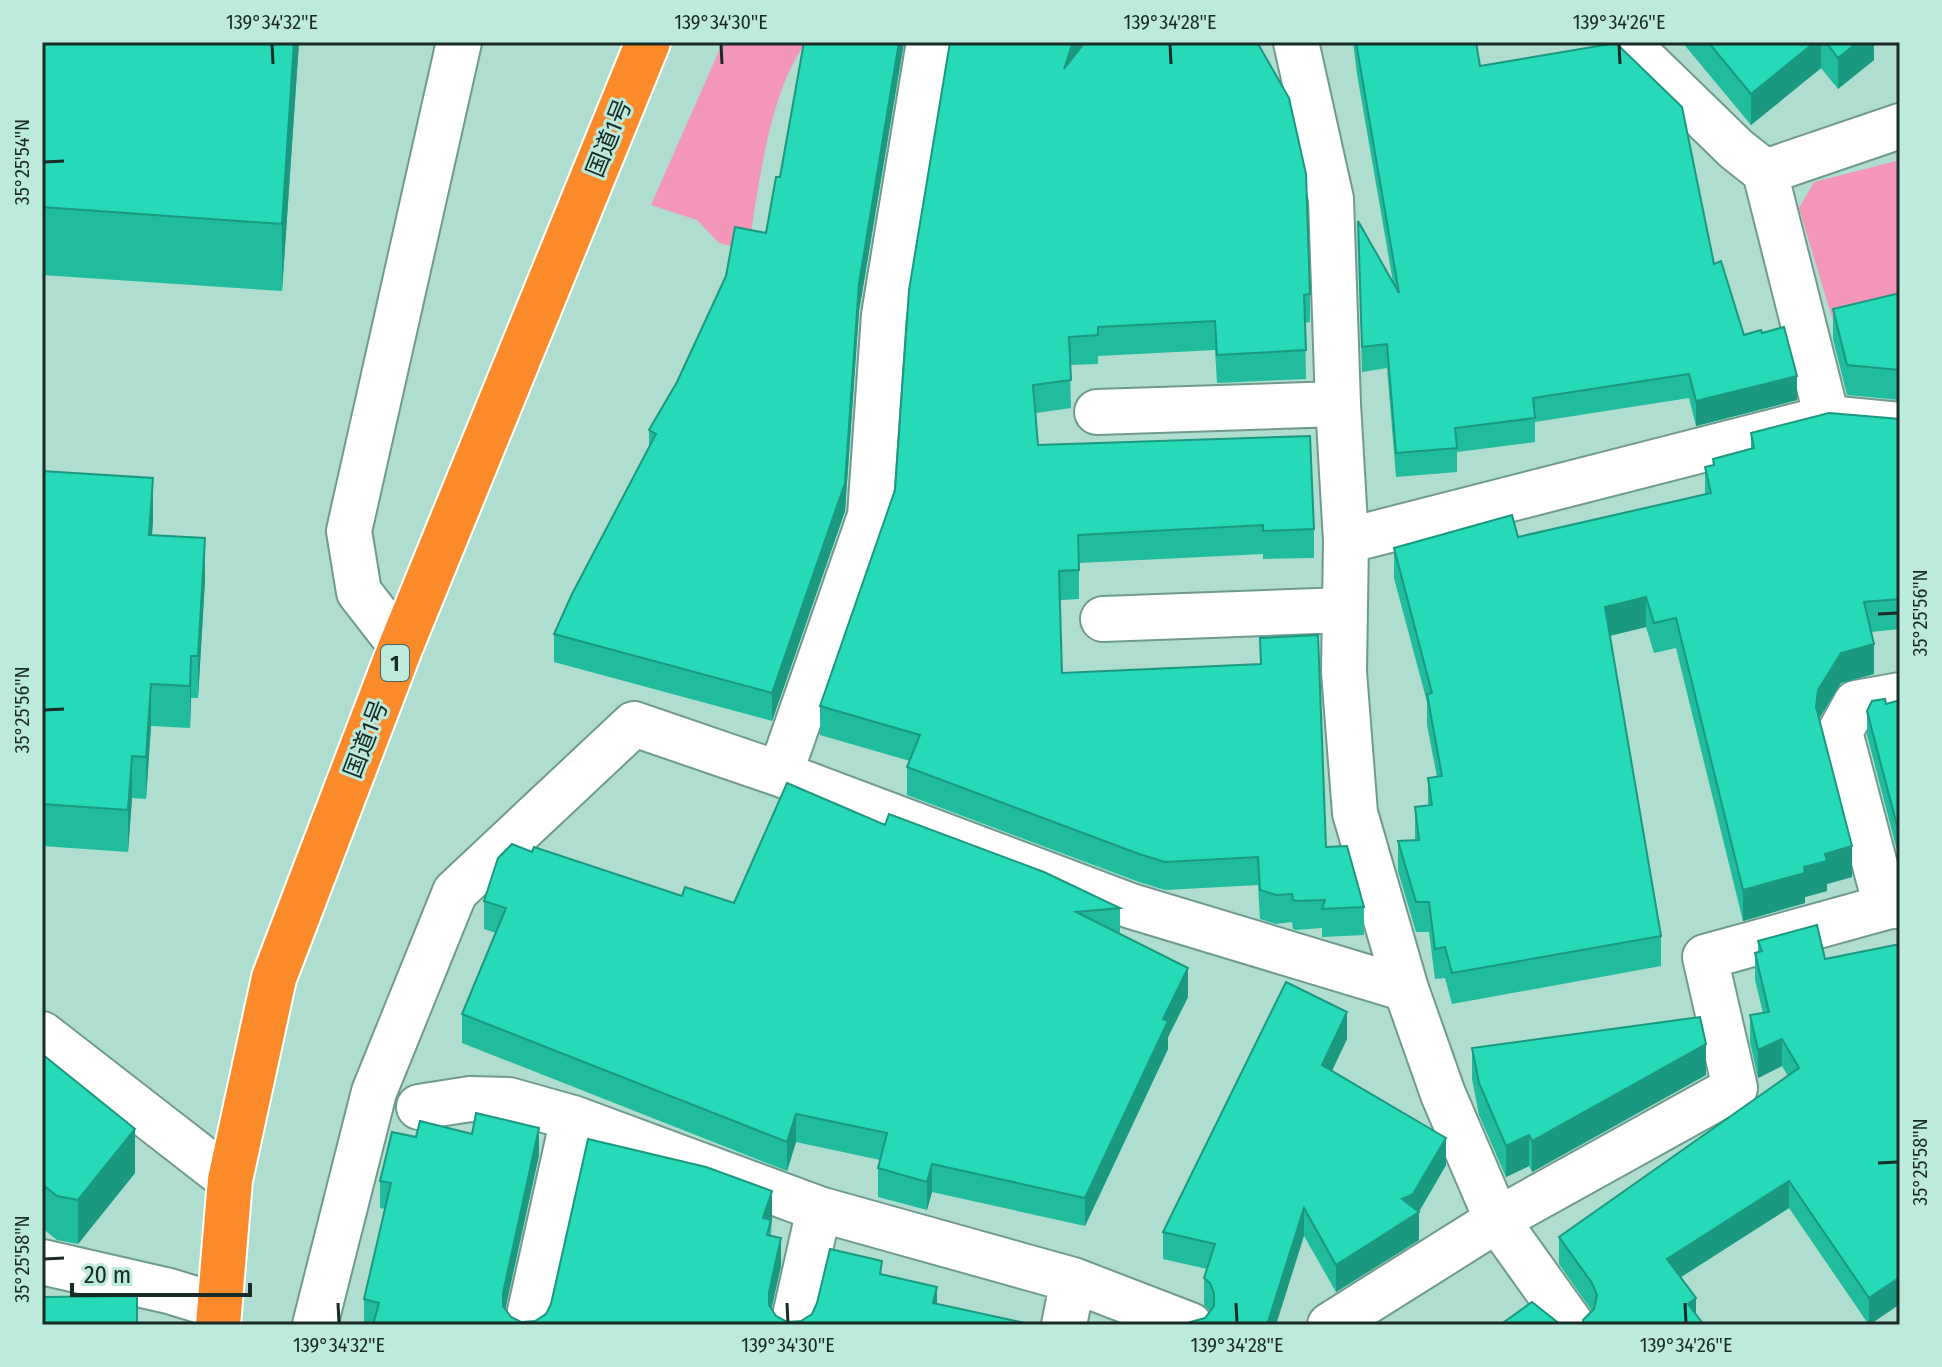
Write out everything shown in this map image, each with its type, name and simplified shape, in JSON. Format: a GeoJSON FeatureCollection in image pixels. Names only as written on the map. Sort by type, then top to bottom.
{"type":"FeatureCollection","features":[{"type":"Feature","properties":{"kind":"highway","name":"国道1号"},"geometry":{"type":"LineString","coordinates":[[218,1316],[230,1180],[274,978],[401,646],[648,42]]}},
{"type":"Feature","properties":{"kind":"street"},"geometry":{"type":"LineString","coordinates":[[401,646],[359,592],[349,531],[459,42]]}},
{"type":"Feature","properties":{"kind":"street"},"geometry":{"type":"LineString","coordinates":[[780,774],[870,516],[884,315],[929,42]]}},
{"type":"Feature","properties":{"kind":"street"},"geometry":{"type":"LineString","coordinates":[[1296,42],[1331,199],[1346,541],[1344,672],[1355,813],[1406,989],[1443,1094],[1497,1220],[1572,1325]]}},
{"type":"Feature","properties":{"kind":"street"},"geometry":{"type":"LineString","coordinates":[[1626,42],[1736,149],[1765,172],[1827,418]]}},
{"type":"Feature","properties":{"kind":"street"},"geometry":{"type":"LineString","coordinates":[[1765,172],[1900,126]]}},
{"type":"Feature","properties":{"kind":"street"},"geometry":{"type":"LineString","coordinates":[[1097,412],[1338,404]]}},
{"type":"Feature","properties":{"kind":"street"},"geometry":{"type":"LineString","coordinates":[[1346,541],[1827,418],[1900,425]]}},
{"type":"Feature","properties":{"kind":"street"},"geometry":{"type":"LineString","coordinates":[[1103,619],[1343,610]]}},
{"type":"Feature","properties":{"kind":"street"},"geometry":{"type":"LineString","coordinates":[[1330,1325],[1497,1220],[1735,1088],[1705,957],[1893,906],[1840,732],[1856,703],[1900,695]]}},
{"type":"Feature","properties":{"kind":"street"},"geometry":{"type":"LineString","coordinates":[[315,1325],[374,1092],[455,892],[634,724],[780,774],[1131,906],[1406,989]]}},
{"type":"Feature","properties":{"kind":"street"},"geometry":{"type":"LineString","coordinates":[[42,1034],[230,1180]]}},
{"type":"Feature","properties":{"kind":"street"},"geometry":{"type":"LineString","coordinates":[[419,1107],[470,1099],[509,1100],[573,1118],[819,1209],[1073,1280],[1190,1325]]}},
{"type":"Feature","properties":{"kind":"street"},"geometry":{"type":"LineString","coordinates":[[527,1325],[573,1118]]}},
{"type":"Feature","properties":{"kind":"street"},"geometry":{"type":"LineString","coordinates":[[793,1325],[819,1209]]}},
{"type":"Feature","properties":{"kind":"street"},"geometry":{"type":"LineString","coordinates":[[42,1262],[169,1291],[218,1316]]}},
{"type":"Feature","properties":{"kind":"street"},"geometry":{"type":"LineString","coordinates":[[1064,1325],[1073,1280]]}},
{"type":"Feature","properties":{"kind":"shaded area"},"geometry":{"type":"Polygon","coordinates":[[[723,42],[807,42],[794,62],[774,113],[748,251],[719,243],[697,220],[651,205],[723,42]]]}},
{"type":"Feature","properties":{"kind":"shaded area"},"geometry":{"type":"Polygon","coordinates":[[[1900,160],[1900,306],[1834,324],[1799,208],[1814,182],[1900,160]]]}},
{"type":"Feature","properties":{"kind":"building"},"geometry":{"type":"Polygon","coordinates":[[[42,42],[294,42],[282,224],[42,207],[42,42]]]}},
{"type":"Feature","properties":{"kind":"building"},"geometry":{"type":"Polygon","coordinates":[[[804,42],[899,42],[859,283],[845,483],[772,693],[554,634],[656,434],[649,430],[677,382],[726,276],[735,227],[766,233],[776,177],[780,177],[804,42]]]}},
{"type":"Feature","properties":{"kind":"building"},"geometry":{"type":"Polygon","coordinates":[[[950,42],[1073,42],[1064,69],[1085,42],[1257,42],[1289,98],[1306,174],[1310,294],[1304,295],[1306,350],[1217,355],[1215,321],[1098,327],[1098,335],[1069,337],[1071,380],[1033,385],[1038,445],[1310,436],[1314,529],[1263,531],[1263,525],[1078,535],[1079,570],[1059,571],[1062,673],[1261,664],[1260,638],[1318,635],[1326,847],[1347,846],[1364,907],[1322,909],[1325,900],[1296,901],[1292,894],[1276,895],[1260,890],[1258,857],[1165,862],[1139,854],[907,767],[920,735],[820,706],[895,490],[909,290],[950,42]]]}},
{"type":"Feature","properties":{"kind":"building"},"geometry":{"type":"Polygon","coordinates":[[[1356,42],[1476,42],[1480,66],[1616,43],[1682,107],[1714,264],[1721,261],[1744,335],[1784,327],[1797,376],[1696,401],[1689,374],[1533,398],[1535,418],[1455,428],[1457,448],[1396,453],[1387,344],[1362,347],[1358,221],[1399,293],[1356,42]]]}},
{"type":"Feature","properties":{"kind":"building"},"geometry":{"type":"Polygon","coordinates":[[[1708,42],[1815,42],[1751,94],[1708,42]]]}},
{"type":"Feature","properties":{"kind":"building"},"geometry":{"type":"Polygon","coordinates":[[[1826,42],[1858,42],[1838,58],[1826,42]]]}},
{"type":"Feature","properties":{"kind":"building"},"geometry":{"type":"Polygon","coordinates":[[[1900,293],[1900,370],[1847,365],[1833,309],[1900,293]]]}},
{"type":"Feature","properties":{"kind":"building"},"geometry":{"type":"Polygon","coordinates":[[[1829,413],[1900,419],[1900,599],[1864,602],[1874,644],[1841,653],[1818,690],[1816,707],[1852,846],[1825,854],[1827,861],[1804,867],[1805,873],[1743,890],[1676,618],[1654,623],[1646,597],[1605,607],[1661,936],[1452,973],[1445,947],[1435,949],[1429,902],[1416,902],[1398,841],[1419,840],[1415,807],[1432,805],[1428,778],[1442,776],[1427,694],[1432,693],[1394,548],[1512,515],[1518,537],[1711,493],[1705,467],[1714,465],[1713,459],[1754,448],[1751,433],[1829,413]]]}},
{"type":"Feature","properties":{"kind":"building"},"geometry":{"type":"Polygon","coordinates":[[[42,471],[153,478],[149,535],[205,538],[198,656],[191,656],[190,686],[151,684],[146,757],[132,756],[128,810],[42,804],[42,471]]]}},
{"type":"Feature","properties":{"kind":"building"},"geometry":{"type":"Polygon","coordinates":[[[1885,699],[1886,704],[1900,700],[1900,837],[1867,711],[1872,701],[1885,699]]]}},
{"type":"Feature","properties":{"kind":"building"},"geometry":{"type":"Polygon","coordinates":[[[787,783],[885,825],[889,814],[1044,872],[1120,908],[1076,912],[1188,968],[1163,1019],[1168,1021],[1085,1198],[932,1164],[927,1182],[878,1168],[887,1133],[796,1114],[787,1142],[462,1014],[506,908],[484,901],[498,858],[512,844],[532,852],[534,847],[682,896],[685,887],[734,903],[787,783]]]}},
{"type":"Feature","properties":{"kind":"building"},"geometry":{"type":"Polygon","coordinates":[[[1817,925],[1825,959],[1900,944],[1900,1277],[1869,1298],[1789,1181],[1667,1259],[1696,1298],[1688,1304],[1704,1325],[1585,1325],[1583,1320],[1594,1309],[1597,1295],[1559,1237],[1799,1068],[1782,1039],[1758,1050],[1750,1015],[1769,1012],[1755,953],[1762,951],[1758,941],[1817,925]]]}},
{"type":"Feature","properties":{"kind":"building"},"geometry":{"type":"Polygon","coordinates":[[[1286,982],[1347,1012],[1322,1065],[1446,1138],[1413,1194],[1402,1199],[1419,1212],[1336,1265],[1304,1208],[1267,1325],[1189,1325],[1205,1318],[1214,1306],[1214,1293],[1204,1278],[1215,1244],[1163,1232],[1286,982]]]}},
{"type":"Feature","properties":{"kind":"building"},"geometry":{"type":"Polygon","coordinates":[[[1700,1017],[1706,1044],[1532,1141],[1529,1135],[1506,1146],[1479,1083],[1472,1048],[1700,1017]]]}},
{"type":"Feature","properties":{"kind":"building"},"geometry":{"type":"Polygon","coordinates":[[[42,1054],[135,1129],[78,1200],[57,1196],[42,1184],[42,1054]]]}},
{"type":"Feature","properties":{"kind":"building"},"geometry":{"type":"Polygon","coordinates":[[[476,1113],[539,1128],[503,1293],[503,1306],[511,1317],[521,1322],[535,1321],[546,1314],[551,1304],[588,1139],[706,1167],[772,1191],[763,1218],[771,1220],[767,1235],[781,1238],[769,1305],[776,1316],[787,1322],[801,1321],[812,1314],[830,1249],[882,1261],[880,1274],[937,1287],[933,1303],[1034,1325],[373,1325],[379,1303],[364,1299],[391,1183],[380,1181],[392,1132],[416,1137],[420,1121],[472,1134],[476,1113]]]}},
{"type":"Feature","properties":{"kind":"building"},"geometry":{"type":"Polygon","coordinates":[[[137,1296],[137,1325],[42,1325],[42,1297],[137,1296]]]}},
{"type":"Feature","properties":{"kind":"building"},"geometry":{"type":"Polygon","coordinates":[[[1532,1302],[1561,1325],[1500,1325],[1532,1302]]]}}]}
